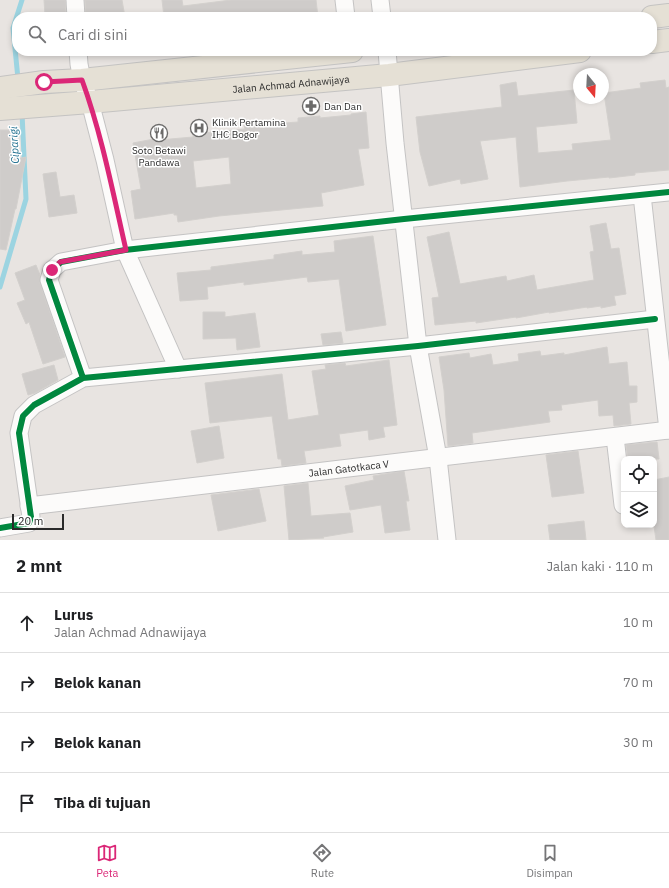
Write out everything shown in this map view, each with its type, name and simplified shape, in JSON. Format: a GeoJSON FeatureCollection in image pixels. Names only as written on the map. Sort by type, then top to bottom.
{"type":"FeatureCollection","features":[{"type":"Feature","properties":{"kind":"main road"},"geometry":{"type":"LineString","coordinates":[[657,16],[669,15]]}},
{"type":"Feature","properties":{"kind":"main road"},"geometry":{"type":"LineString","coordinates":[[657,41],[669,40]]}},
{"type":"Feature","properties":{"kind":"main road"},"geometry":{"type":"LineString","coordinates":[[0,88],[44,82],[82,80],[305,56]]}},
{"type":"Feature","properties":{"kind":"main road","name":"Jalan Achmad Adnawijaya"},"geometry":{"type":"LineString","coordinates":[[0,109],[389,75],[540,56]]}},
{"type":"Feature","properties":{"kind":"street"},"geometry":{"type":"LineString","coordinates":[[74,0],[75,12]]}},
{"type":"Feature","properties":{"kind":"street"},"geometry":{"type":"LineString","coordinates":[[344,0],[345,12]]}},
{"type":"Feature","properties":{"kind":"street"},"geometry":{"type":"LineString","coordinates":[[380,0],[381,12]]}},
{"type":"Feature","properties":{"kind":"street"},"geometry":{"type":"LineString","coordinates":[[78,56],[82,80],[90,102],[126,250],[178,369]]}},
{"type":"Feature","properties":{"kind":"street"},"geometry":{"type":"LineString","coordinates":[[387,56],[395,143],[418,346],[438,458],[447,540]]}},
{"type":"Feature","properties":{"kind":"street"},"geometry":{"type":"LineString","coordinates":[[83,378],[49,280],[52,270],[60,262],[126,250],[404,219],[669,192]]}},
{"type":"Feature","properties":{"kind":"street"},"geometry":{"type":"LineString","coordinates":[[642,195],[668,430]]}},
{"type":"Feature","properties":{"kind":"street"},"geometry":{"type":"LineString","coordinates":[[0,528],[29,523],[31,517],[19,433],[23,416],[34,405],[83,378],[418,346],[655,319]]}},
{"type":"Feature","properties":{"kind":"street","name":"Jalan Gatotkaca V"},"geometry":{"type":"LineString","coordinates":[[29,506],[668,430]]}},
{"type":"Feature","properties":{"kind":"street"},"geometry":{"type":"LineString","coordinates":[[614,437],[621,496]]}},
{"type":"Feature","properties":{"kind":"building"},"geometry":{"type":"Polygon","coordinates":[[[44,0],[65,0],[66,12],[45,12],[44,0]]]}},
{"type":"Feature","properties":{"kind":"building"},"geometry":{"type":"Polygon","coordinates":[[[85,0],[122,0],[124,12],[86,12],[85,0]]]}},
{"type":"Feature","properties":{"kind":"building"},"geometry":{"type":"Polygon","coordinates":[[[162,0],[182,0],[183,6],[231,0],[316,0],[317,12],[163,12],[162,0]]]}},
{"type":"Feature","properties":{"kind":"building"},"geometry":{"type":"Polygon","coordinates":[[[665,80],[666,88],[669,87],[669,170],[520,187],[516,137],[480,141],[488,179],[461,184],[460,179],[429,186],[420,152],[416,117],[502,107],[500,85],[516,82],[518,96],[573,90],[573,104],[575,104],[577,123],[536,127],[538,153],[573,150],[572,144],[611,140],[606,104],[609,104],[609,92],[641,88],[640,83],[665,80]]]}},
{"type":"Feature","properties":{"kind":"building"},"geometry":{"type":"Polygon","coordinates":[[[366,112],[369,148],[358,149],[364,185],[321,193],[323,206],[219,216],[178,222],[177,215],[174,215],[174,213],[135,219],[131,191],[141,189],[133,143],[159,138],[159,140],[193,137],[193,134],[245,129],[244,125],[270,122],[270,124],[298,122],[298,118],[320,116],[320,118],[366,112]],[[229,157],[193,161],[196,188],[231,184],[229,157]]]}},
{"type":"Feature","properties":{"kind":"building"},"geometry":{"type":"Polygon","coordinates":[[[0,130],[17,130],[17,159],[26,157],[6,250],[0,249],[0,130]]]}},
{"type":"Feature","properties":{"kind":"building"},"geometry":{"type":"Polygon","coordinates":[[[56,172],[60,197],[74,195],[77,213],[49,217],[43,174],[56,172]]]}},
{"type":"Feature","properties":{"kind":"building"},"geometry":{"type":"Polygon","coordinates":[[[606,223],[611,249],[619,248],[626,294],[614,296],[616,305],[601,308],[601,306],[587,307],[476,323],[476,321],[435,325],[432,298],[439,297],[427,237],[449,232],[460,284],[506,276],[507,281],[534,275],[537,290],[594,280],[590,252],[594,251],[590,226],[606,223]]]}},
{"type":"Feature","properties":{"kind":"building"},"geometry":{"type":"Polygon","coordinates":[[[373,236],[386,325],[346,331],[339,279],[308,282],[307,277],[244,285],[244,282],[207,287],[208,299],[180,301],[177,273],[211,270],[211,267],[274,259],[274,255],[302,251],[302,255],[335,252],[334,241],[373,236]]]}},
{"type":"Feature","properties":{"kind":"building"},"geometry":{"type":"Polygon","coordinates":[[[36,265],[40,275],[40,283],[65,357],[43,364],[29,322],[26,324],[17,303],[25,300],[15,273],[36,265]]]}},
{"type":"Feature","properties":{"kind":"building"},"geometry":{"type":"Polygon","coordinates":[[[203,312],[225,312],[225,317],[255,313],[260,347],[237,350],[236,338],[203,339],[203,312]]]}},
{"type":"Feature","properties":{"kind":"building"},"geometry":{"type":"Polygon","coordinates":[[[341,332],[343,343],[323,345],[321,334],[341,332]]]}},
{"type":"Feature","properties":{"kind":"building"},"geometry":{"type":"Polygon","coordinates":[[[607,347],[609,364],[627,362],[629,386],[637,386],[637,402],[629,403],[631,424],[614,426],[613,415],[599,416],[598,400],[561,405],[562,410],[548,411],[550,422],[472,433],[473,443],[448,446],[444,390],[439,357],[469,353],[470,358],[491,354],[493,365],[519,361],[518,354],[540,351],[541,356],[564,353],[564,355],[607,347]]]}},
{"type":"Feature","properties":{"kind":"building"},"geometry":{"type":"Polygon","coordinates":[[[389,360],[397,425],[383,427],[385,437],[369,440],[368,430],[339,434],[341,446],[304,451],[306,463],[282,466],[281,459],[278,459],[272,416],[210,423],[205,383],[282,374],[288,420],[319,415],[312,371],[326,369],[325,365],[345,363],[346,366],[389,360]]]}},
{"type":"Feature","properties":{"kind":"building"},"geometry":{"type":"Polygon","coordinates":[[[54,365],[58,380],[35,393],[28,395],[22,374],[54,365]]]}},
{"type":"Feature","properties":{"kind":"building"},"geometry":{"type":"Polygon","coordinates":[[[219,426],[224,458],[197,463],[191,431],[219,426]]]}},
{"type":"Feature","properties":{"kind":"building"},"geometry":{"type":"Polygon","coordinates":[[[657,442],[659,459],[657,459],[657,456],[628,456],[626,445],[657,442]]]}},
{"type":"Feature","properties":{"kind":"building"},"geometry":{"type":"Polygon","coordinates":[[[578,451],[584,493],[552,497],[546,455],[578,451]]]}},
{"type":"Feature","properties":{"kind":"building"},"geometry":{"type":"Polygon","coordinates":[[[404,471],[409,501],[406,501],[410,530],[385,533],[381,505],[350,510],[345,486],[374,480],[373,476],[404,471]]]}},
{"type":"Feature","properties":{"kind":"building"},"geometry":{"type":"Polygon","coordinates":[[[669,477],[669,540],[656,540],[654,528],[657,528],[657,479],[669,477]]]}},
{"type":"Feature","properties":{"kind":"building"},"geometry":{"type":"Polygon","coordinates":[[[308,483],[311,516],[350,513],[353,532],[323,537],[324,538],[289,540],[284,486],[308,483]]]}},
{"type":"Feature","properties":{"kind":"building"},"geometry":{"type":"Polygon","coordinates":[[[259,489],[266,521],[218,531],[211,495],[259,489]]]}},
{"type":"Feature","properties":{"kind":"building"},"geometry":{"type":"Polygon","coordinates":[[[584,521],[586,540],[550,540],[548,525],[584,521]]]}},
{"type":"Feature","properties":{"kind":"waterway","name":"Ciparigi"},"geometry":{"type":"LineString","coordinates":[[18,12],[22,0]]}},
{"type":"Feature","properties":{"kind":"waterway","name":"Ciparigi"},"geometry":{"type":"LineString","coordinates":[[16,56],[18,79]]}},
{"type":"Feature","properties":{"kind":"waterway","name":"Ciparigi"},"geometry":{"type":"LineString","coordinates":[[0,287],[26,199],[22,113]]}},
{"type":"Feature","properties":{"kind":"cycle path"},"geometry":{"type":"LineString","coordinates":[[83,378],[49,280],[52,270],[61,262],[125,250],[404,219],[669,192]]}},
{"type":"Feature","properties":{"kind":"cycle path"},"geometry":{"type":"LineString","coordinates":[[0,528],[29,523],[31,517],[19,433],[23,416],[34,405],[83,378],[418,346],[655,319]]}},
{"type":"Feature","properties":{"kind":"place","name":"Dan Dan"},"geometry":{"type":"Point","coordinates":[311,106]}},
{"type":"Feature","properties":{"kind":"place","name":"Klinik Pertamina IHC Bogor"},"geometry":{"type":"Point","coordinates":[199,128]}},
{"type":"Feature","properties":{"kind":"place","name":"Soto Betawi Pandawa"},"geometry":{"type":"Point","coordinates":[159,133]}},
{"type":"Feature","properties":{"kind":"route"},"geometry":{"type":"LineString","coordinates":[[44,82],[82,80],[90,102],[126,250],[60,262],[52,270]]}}]}
